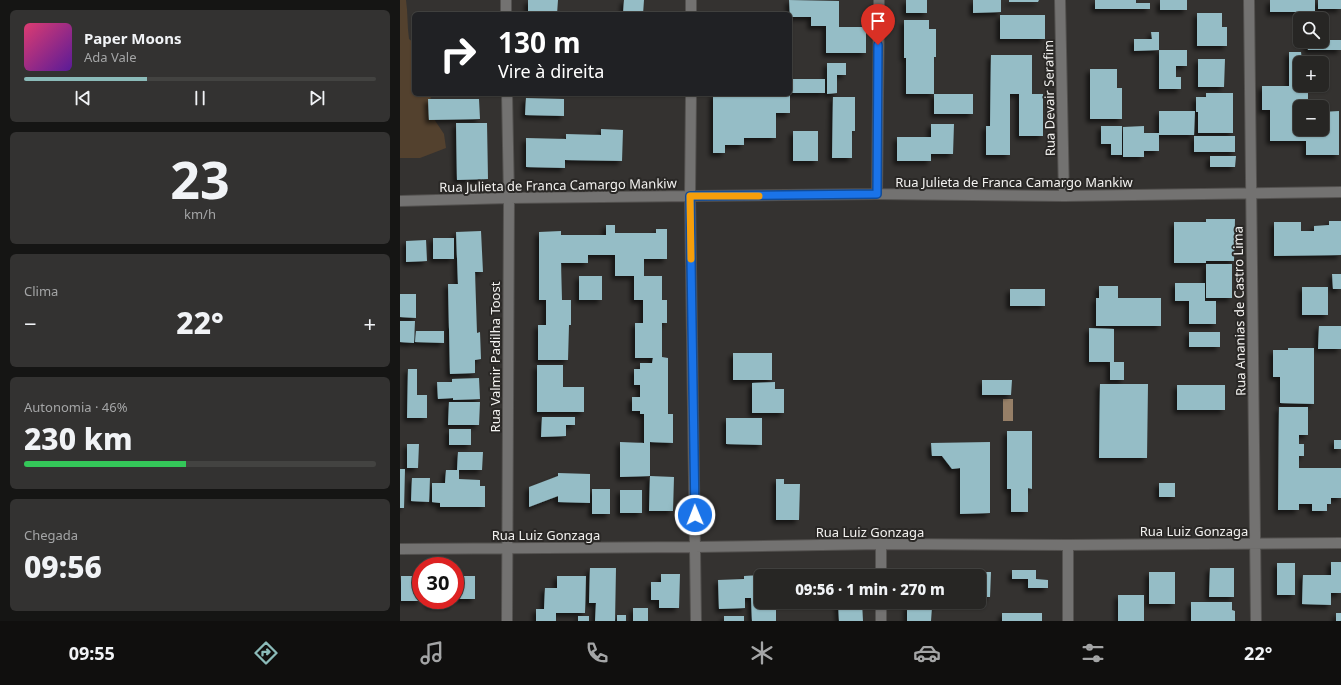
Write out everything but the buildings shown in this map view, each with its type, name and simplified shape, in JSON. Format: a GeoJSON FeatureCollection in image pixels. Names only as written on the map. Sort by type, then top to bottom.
{"type":"FeatureCollection","features":[{"type":"Feature","properties":{"kind":"street"},"geometry":{"type":"LineString","coordinates":[[506,0],[506,12]]}},
{"type":"Feature","properties":{"kind":"street"},"geometry":{"type":"LineString","coordinates":[[691,0],[691,12]]}},
{"type":"Feature","properties":{"kind":"street"},"geometry":{"type":"LineString","coordinates":[[877,194],[879,0]]}},
{"type":"Feature","properties":{"kind":"street","name":"Rua Devair Serafim"},"geometry":{"type":"LineString","coordinates":[[1060,0],[1064,196]]}},
{"type":"Feature","properties":{"kind":"street","name":"Rua Ananias de Castro Lima"},"geometry":{"type":"LineString","coordinates":[[1249,0],[1256,621]]}},
{"type":"Feature","properties":{"kind":"street","name":"Rua Valmir Padilha Toost"},"geometry":{"type":"LineString","coordinates":[[507,96],[507,621]]}},
{"type":"Feature","properties":{"kind":"street"},"geometry":{"type":"LineString","coordinates":[[691,96],[690,196],[696,621]]}},
{"type":"Feature","properties":{"kind":"street","name":"Rua Julieta de Franca Camargo Mankiw"},"geometry":{"type":"LineString","coordinates":[[400,201],[508,198],[877,194],[1064,196],[1341,192]]}},
{"type":"Feature","properties":{"kind":"street"},"geometry":{"type":"LineString","coordinates":[[881,544],[881,569]]}},
{"type":"Feature","properties":{"kind":"street","name":"Rua Luiz Gonzaga"},"geometry":{"type":"LineString","coordinates":[[400,549],[881,544],[1341,544]]}},
{"type":"Feature","properties":{"kind":"street"},"geometry":{"type":"LineString","coordinates":[[1068,545],[1068,621]]}},
{"type":"Feature","properties":{"kind":"street"},"geometry":{"type":"LineString","coordinates":[[881,609],[881,621]]}},
{"type":"Feature","properties":{"kind":"shaded area"},"geometry":{"type":"Polygon","coordinates":[[[400,0],[406,0],[409,39],[412,41],[412,96],[431,96],[428,110],[444,134],[446,148],[420,158],[400,158],[400,0]]]}},
{"type":"Feature","properties":{"kind":"shaded area"},"geometry":{"type":"Polygon","coordinates":[[[1003,399],[1013,399],[1013,421],[1003,421],[1003,399]]]}},
{"type":"Feature","properties":{"kind":"slow traffic"},"geometry":{"type":"LineString","coordinates":[[691,259],[690,196],[759,196]]}},
{"type":"Feature","properties":{"kind":"route"},"geometry":{"type":"LineString","coordinates":[[695,515],[690,196],[877,194],[878,45]]}}]}
